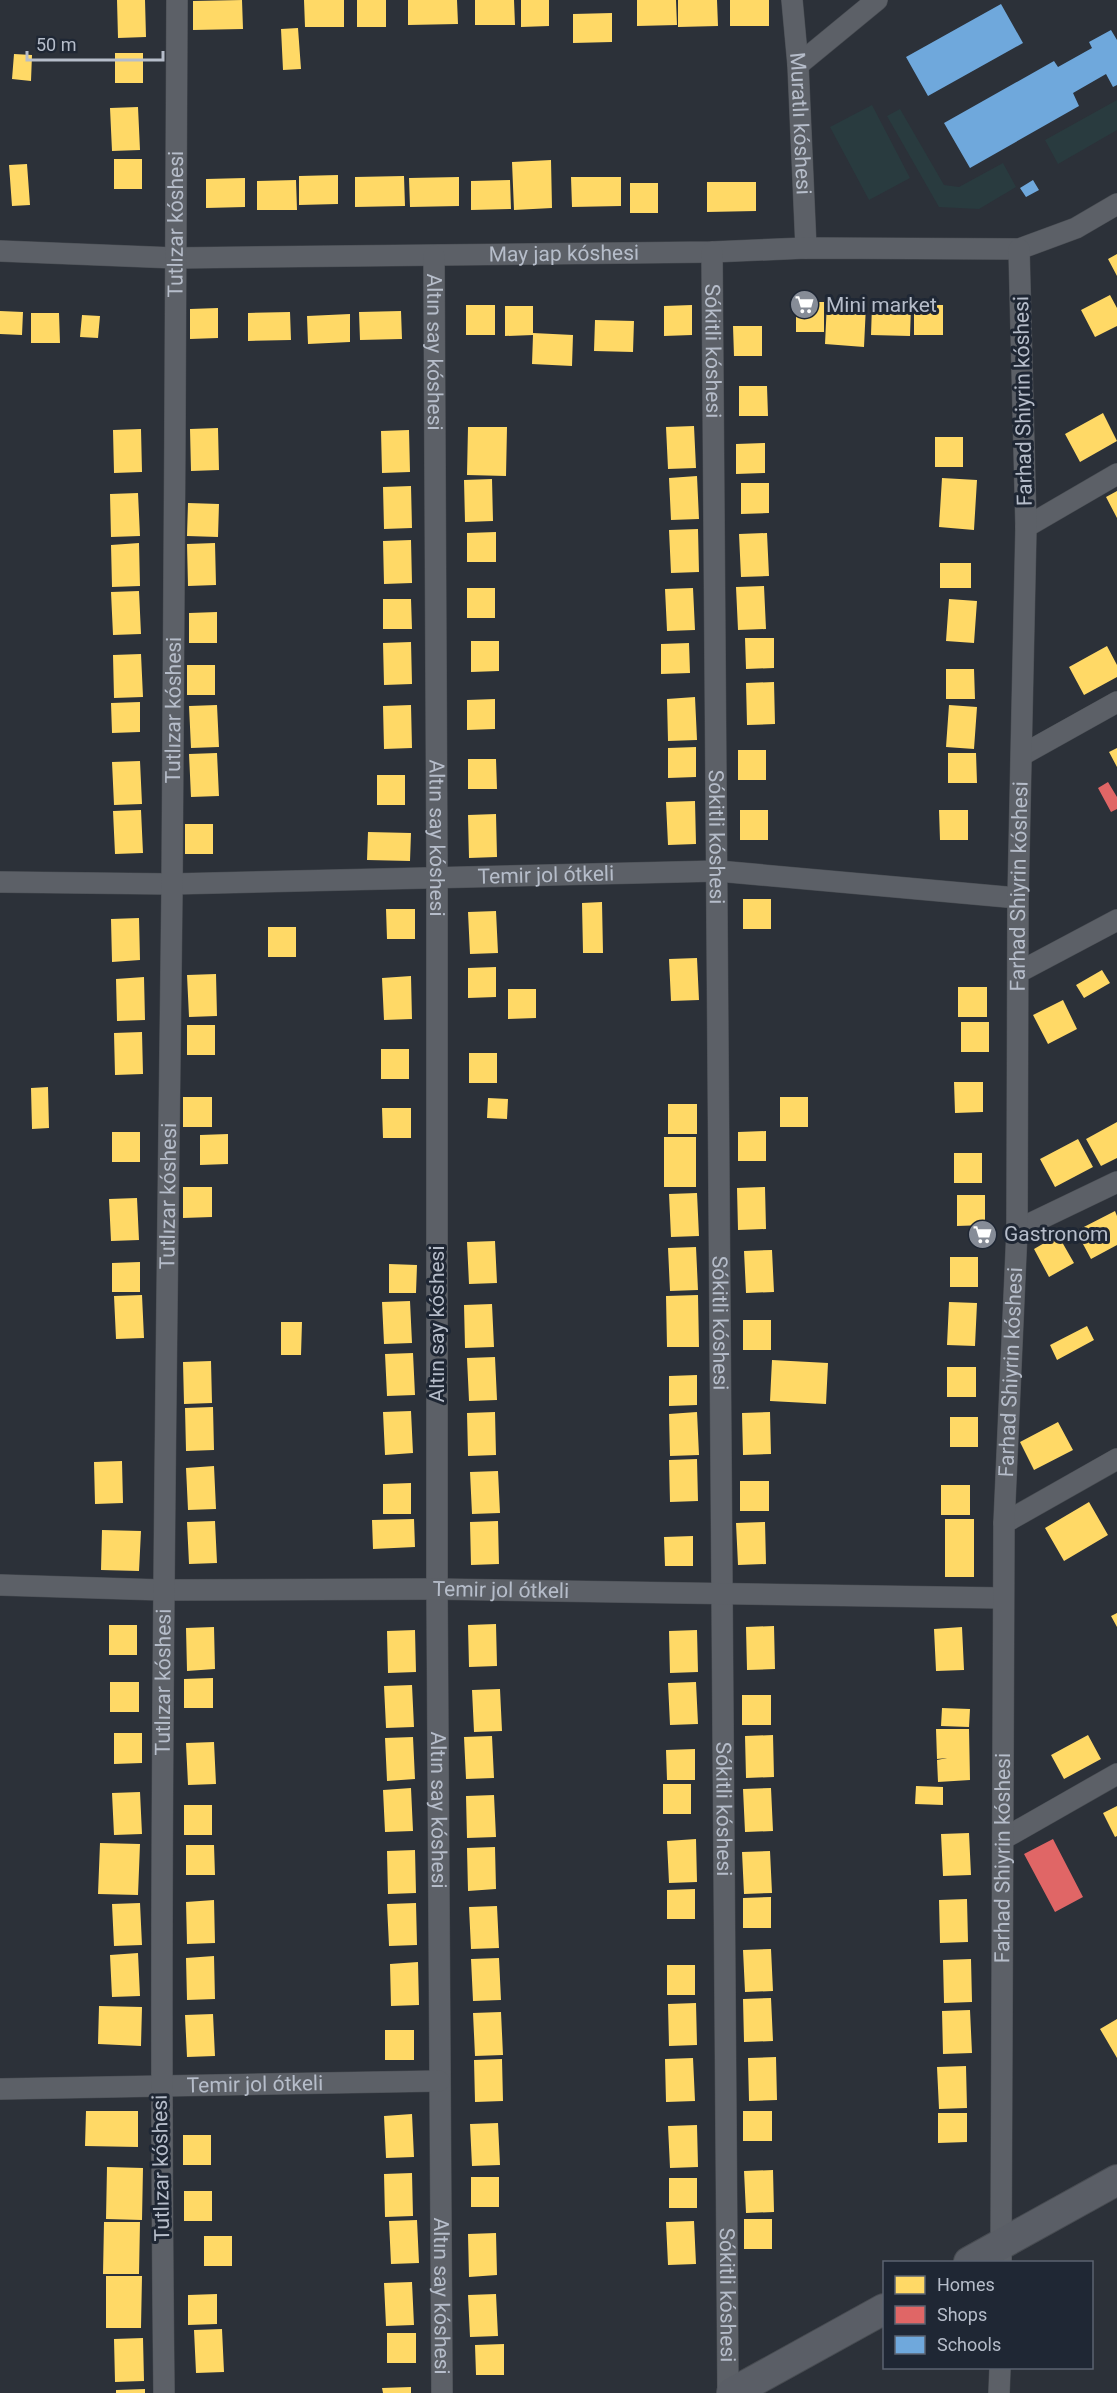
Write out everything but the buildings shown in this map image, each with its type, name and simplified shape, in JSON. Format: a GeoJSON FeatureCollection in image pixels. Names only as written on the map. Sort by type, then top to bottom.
{"type":"FeatureCollection","features":[{"type":"Feature","properties":{"kind":"main road"},"geometry":{"type":"LineString","coordinates":[[973,2261],[1001,2254],[1117,2180]]}},
{"type":"Feature","properties":{"kind":"main road"},"geometry":{"type":"LineString","coordinates":[[732,2393],[883,2310]]}},
{"type":"Feature","properties":{"kind":"street","name":"Tutlızar kóshesi"},"geometry":{"type":"LineString","coordinates":[[164,2393],[160,2086],[162,1590],[172,884],[177,0]]}},
{"type":"Feature","properties":{"kind":"street","name":"Muratlı kóshesi"},"geometry":{"type":"LineString","coordinates":[[792,0],[798,65],[806,248]]}},
{"type":"Feature","properties":{"kind":"street"},"geometry":{"type":"LineString","coordinates":[[798,65],[877,0]]}},
{"type":"Feature","properties":{"kind":"street","name":"May jap kóshesi"},"geometry":{"type":"LineString","coordinates":[[0,251],[176,258],[712,252],[806,248],[1019,249],[1076,228],[1117,204]]}},
{"type":"Feature","properties":{"kind":"street","name":"Farhad Shiyrin kóshesi"},"geometry":{"type":"LineString","coordinates":[[1001,2254],[1004,1523],[1017,1230],[1018,898],[1026,527],[1019,249]]}},
{"type":"Feature","properties":{"kind":"street","name":"Sókitli kóshesi"},"geometry":{"type":"LineString","coordinates":[[712,252],[728,2393]]}},
{"type":"Feature","properties":{"kind":"street","name":"Altın say kóshesi"},"geometry":{"type":"LineString","coordinates":[[434,255],[437,1589],[442,2393]]}},
{"type":"Feature","properties":{"kind":"street"},"geometry":{"type":"LineString","coordinates":[[1026,527],[1117,474]]}},
{"type":"Feature","properties":{"kind":"street"},"geometry":{"type":"LineString","coordinates":[[1022,755],[1117,702]]}},
{"type":"Feature","properties":{"kind":"street","name":"Temir jol ótkeli"},"geometry":{"type":"LineString","coordinates":[[0,882],[172,884],[718,871],[1018,898]]}},
{"type":"Feature","properties":{"kind":"street"},"geometry":{"type":"LineString","coordinates":[[1019,972],[1117,920]]}},
{"type":"Feature","properties":{"kind":"street"},"geometry":{"type":"LineString","coordinates":[[1017,1230],[1117,1182]]}},
{"type":"Feature","properties":{"kind":"street"},"geometry":{"type":"LineString","coordinates":[[1004,1523],[1117,1459]]}},
{"type":"Feature","properties":{"kind":"street","name":"Temir jol ótkeli"},"geometry":{"type":"LineString","coordinates":[[0,1585],[162,1590],[437,1589],[1003,1598]]}},
{"type":"Feature","properties":{"kind":"street"},"geometry":{"type":"LineString","coordinates":[[1003,1839],[1117,1774]]}},
{"type":"Feature","properties":{"kind":"street","name":"Temir jol ótkeli"},"geometry":{"type":"LineString","coordinates":[[0,2089],[439,2081]]}},
{"type":"Feature","properties":{"kind":"street"},"geometry":{"type":"LineString","coordinates":[[999,2393],[1000,2369]]}},
{"type":"Feature","properties":{"kind":"shaded area"},"geometry":{"type":"Polygon","coordinates":[[[1117,100],[1117,130],[1058,164],[1045,140],[1117,100]]]}},
{"type":"Feature","properties":{"kind":"shaded area"},"geometry":{"type":"Polygon","coordinates":[[[872,105],[910,178],[869,200],[830,127],[872,105]]]}},
{"type":"Feature","properties":{"kind":"shaded area"},"geometry":{"type":"Polygon","coordinates":[[[900,109],[944,185],[959,187],[1003,163],[1016,187],[979,209],[939,207],[887,116],[900,109]]]}},
{"type":"Feature","properties":{"kind":"place","name":"Mini market"},"geometry":{"type":"Point","coordinates":[805,305]}},
{"type":"Feature","properties":{"kind":"place","name":"Gastronom"},"geometry":{"type":"Point","coordinates":[983,1234]}}]}
